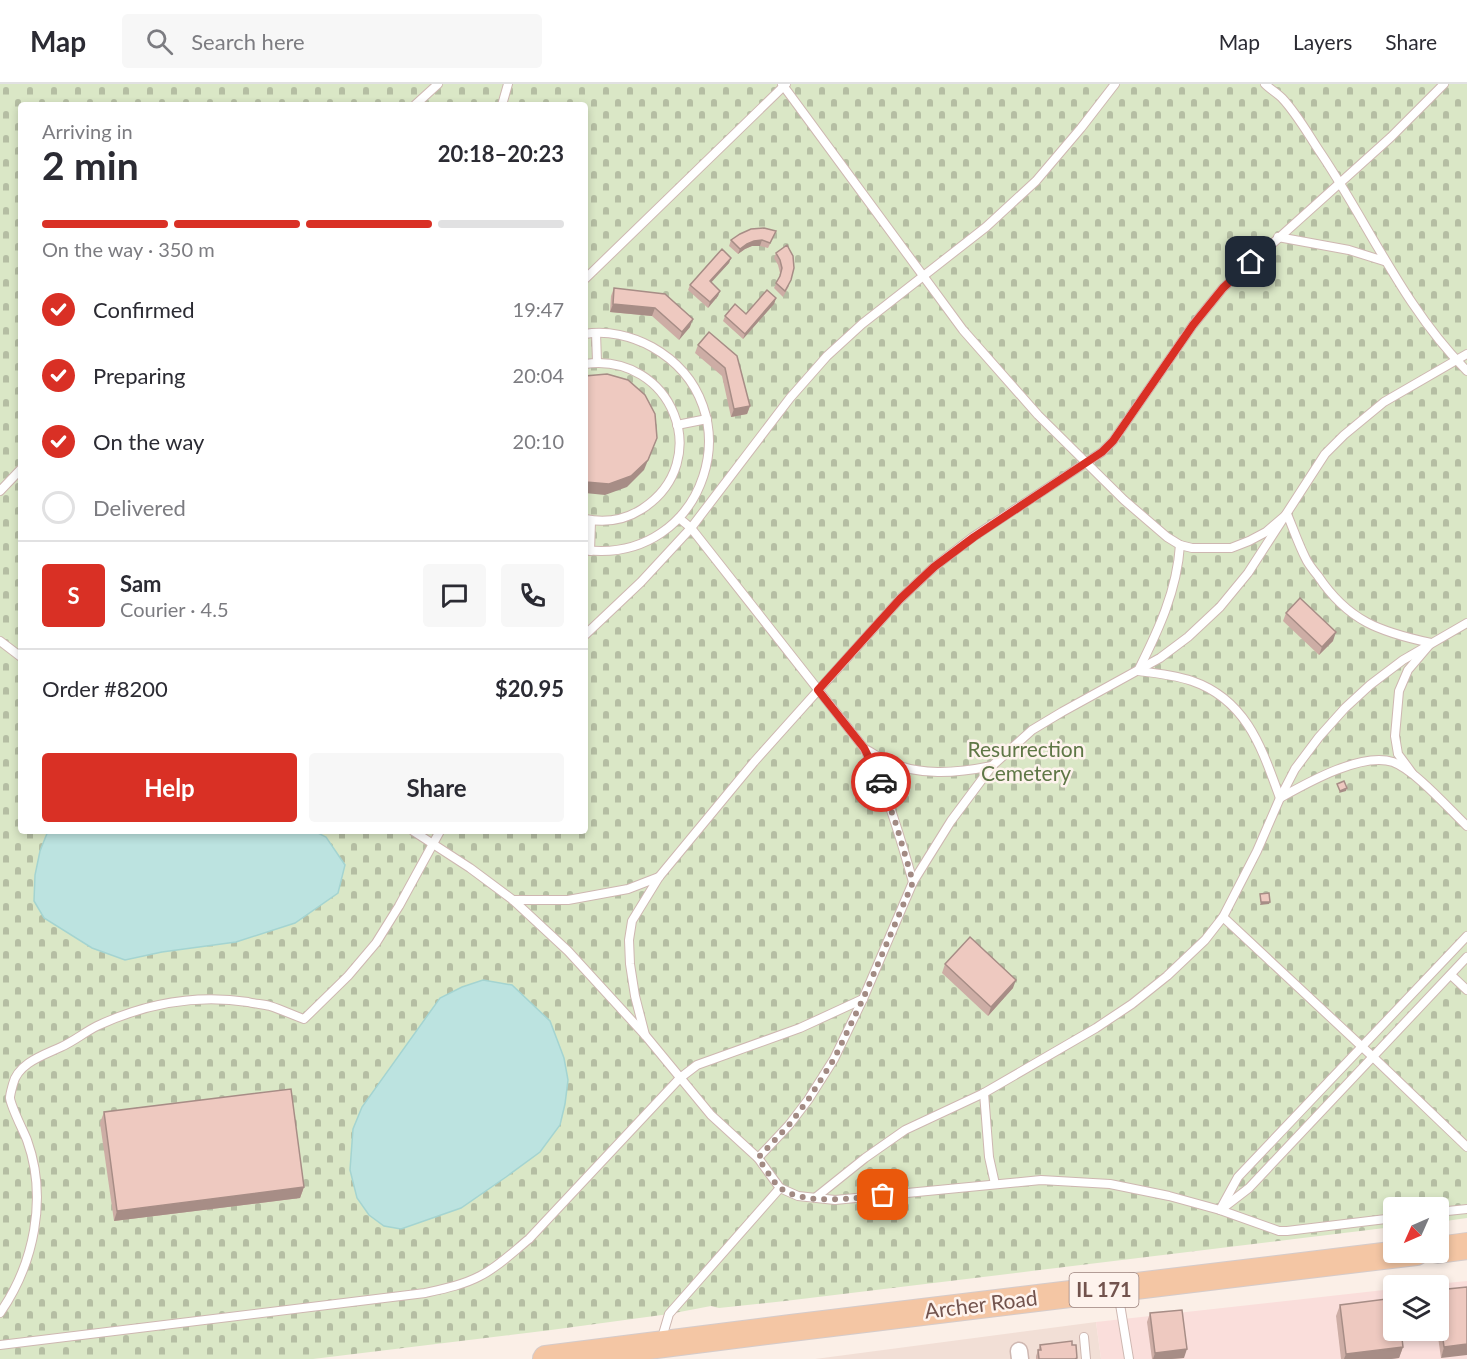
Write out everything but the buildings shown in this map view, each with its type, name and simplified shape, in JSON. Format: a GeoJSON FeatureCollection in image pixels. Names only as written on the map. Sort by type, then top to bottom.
{"type":"FeatureCollection","features":[{"type":"Feature","properties":{"kind":"main road"},"geometry":{"type":"LineString","coordinates":[[1449,1248],[1467,1246]]}},
{"type":"Feature","properties":{"kind":"main road","name":"Archer Road"},"geometry":{"type":"LineString","coordinates":[[546,1359],[660,1352],[1118,1288],[1383,1256]]}},
{"type":"Feature","properties":{"kind":"lane"},"geometry":{"type":"LineString","coordinates":[[418,102],[438,84]]}},
{"type":"Feature","properties":{"kind":"lane"},"geometry":{"type":"LineString","coordinates":[[503,102],[508,84]]}},
{"type":"Feature","properties":{"kind":"lane"},"geometry":{"type":"LineString","coordinates":[[588,632],[641,582],[691,528],[790,398],[827,356],[862,324],[986,227],[1036,181],[1115,84]]}},
{"type":"Feature","properties":{"kind":"lane"},"geometry":{"type":"LineString","coordinates":[[1265,84],[1282,98],[1340,182],[1384,261],[1424,320],[1467,372]]}},
{"type":"Feature","properties":{"kind":"lane"},"geometry":{"type":"LineString","coordinates":[[645,1035],[630,964],[629,940],[632,921],[659,877],[754,762],[900,599],[934,567],[974,537],[1102,452],[1113,441],[1193,325],[1223,288],[1391,137],[1444,84]]}},
{"type":"Feature","properties":{"kind":"lane"},"geometry":{"type":"LineString","coordinates":[[588,276],[784,85],[963,330],[1038,415],[1124,500],[1167,537],[1180,545],[1192,548],[1231,548],[1266,532],[1287,514]]}},
{"type":"Feature","properties":{"kind":"lane"},"geometry":{"type":"LineString","coordinates":[[1278,237],[1349,250],[1384,261]]}},
{"type":"Feature","properties":{"kind":"lane"},"geometry":{"type":"LineString","coordinates":[[596,333],[597,362]]}},
{"type":"Feature","properties":{"kind":"lane"},"geometry":{"type":"LineString","coordinates":[[588,334],[615,334],[641,341],[664,354],[684,372],[698,394],[707,419],[709,446],[705,472],[695,497],[679,518],[662,533],[642,544],[620,550],[588,551]]}},
{"type":"Feature","properties":{"kind":"lane"},"geometry":{"type":"LineString","coordinates":[[758,1158],[789,1125],[834,1059],[863,999],[913,882],[951,821],[992,766],[1032,730],[1160,658],[1188,637],[1220,607],[1248,573],[1326,454],[1344,435],[1384,402],[1467,354]]}},
{"type":"Feature","properties":{"kind":"lane"},"geometry":{"type":"LineString","coordinates":[[588,364],[597,362],[623,366],[636,371],[657,387],[666,397],[672,409],[677,425],[679,448],[677,461],[666,486],[644,508],[627,516],[603,521],[588,520]]}},
{"type":"Feature","properties":{"kind":"lane"},"geometry":{"type":"LineString","coordinates":[[677,425],[707,419]]}},
{"type":"Feature","properties":{"kind":"lane"},"geometry":{"type":"LineString","coordinates":[[0,491],[18,472]]}},
{"type":"Feature","properties":{"kind":"lane"},"geometry":{"type":"LineString","coordinates":[[1287,514],[1305,558],[1337,601],[1356,616],[1376,627],[1399,636],[1431,643]]}},
{"type":"Feature","properties":{"kind":"lane"},"geometry":{"type":"LineString","coordinates":[[679,518],[691,528],[864,748],[885,791],[913,882]]}},
{"type":"Feature","properties":{"kind":"lane"},"geometry":{"type":"LineString","coordinates":[[1138,671],[1158,632],[1167,608],[1179,564],[1180,545]]}},
{"type":"Feature","properties":{"kind":"lane"},"geometry":{"type":"LineString","coordinates":[[815,1198],[905,1130],[984,1093],[1096,1028],[1132,1004],[1167,976],[1205,940],[1223,917],[1257,851],[1280,798],[1296,769],[1319,737],[1370,685],[1403,660],[1467,623]]}},
{"type":"Feature","properties":{"kind":"lane"},"geometry":{"type":"LineString","coordinates":[[0,641],[18,655]]}},
{"type":"Feature","properties":{"kind":"lane"},"geometry":{"type":"LineString","coordinates":[[1431,643],[1408,670],[1399,690],[1395,736],[1398,754],[1412,773],[1467,826]]}},
{"type":"Feature","properties":{"kind":"lane"},"geometry":{"type":"LineString","coordinates":[[1138,671],[1171,675],[1193,681],[1214,691],[1235,707],[1251,729],[1280,798]]}},
{"type":"Feature","properties":{"kind":"lane"},"geometry":{"type":"LineString","coordinates":[[864,748],[886,761],[906,768],[926,771],[968,771],[992,766]]}},
{"type":"Feature","properties":{"kind":"lane"},"geometry":{"type":"LineString","coordinates":[[1280,798],[1327,774],[1363,762],[1380,760],[1394,762],[1412,773]]}},
{"type":"Feature","properties":{"kind":"lane"},"geometry":{"type":"LineString","coordinates":[[418,834],[470,868],[513,900],[568,951],[645,1035],[711,1114],[758,1158],[780,1188],[798,1196],[835,1200],[1041,1180],[1110,1184],[1169,1196],[1220,1210],[1279,1231],[1383,1219]]}},
{"type":"Feature","properties":{"kind":"lane"},"geometry":{"type":"LineString","coordinates":[[0,1313],[10,1299],[23,1272],[32,1244],[37,1209],[35,1175],[28,1142],[10,1098],[13,1081],[21,1069],[97,1027],[142,1009],[186,1000],[229,999],[249,1002],[269,1006],[304,1019],[348,976],[376,944],[438,834]]}},
{"type":"Feature","properties":{"kind":"lane"},"geometry":{"type":"LineString","coordinates":[[513,900],[568,900],[628,889],[659,877]]}},
{"type":"Feature","properties":{"kind":"lane"},"geometry":{"type":"LineString","coordinates":[[1223,917],[1467,1147]]}},
{"type":"Feature","properties":{"kind":"lane"},"geometry":{"type":"LineString","coordinates":[[1220,1210],[1238,1178],[1467,936]]}},
{"type":"Feature","properties":{"kind":"lane"},"geometry":{"type":"LineString","coordinates":[[1220,1210],[1249,1188],[1467,957]]}},
{"type":"Feature","properties":{"kind":"lane"},"geometry":{"type":"LineString","coordinates":[[1451,975],[1467,990]]}},
{"type":"Feature","properties":{"kind":"lane"},"geometry":{"type":"LineString","coordinates":[[0,1345],[425,1293],[452,1287],[502,1263],[529,1239],[680,1078],[697,1065],[800,1028],[863,999]]}},
{"type":"Feature","properties":{"kind":"lane"},"geometry":{"type":"LineString","coordinates":[[984,1093],[989,1157],[995,1184]]}},
{"type":"Feature","properties":{"kind":"lane"},"geometry":{"type":"LineString","coordinates":[[660,1352],[669,1314],[780,1188]]}},
{"type":"Feature","properties":{"kind":"lane"},"geometry":{"type":"LineString","coordinates":[[1449,1211],[1467,1209]]}},
{"type":"Feature","properties":{"kind":"lane"},"geometry":{"type":"LineString","coordinates":[[1118,1288],[1129,1359]]}},
{"type":"Feature","properties":{"kind":"lane"},"geometry":{"type":"LineString","coordinates":[[1084,1337],[1086,1359]]}},
{"type":"Feature","properties":{"kind":"shaded area"},"geometry":{"type":"Polygon","coordinates":[[[1467,1281],[1467,1359],[1101,1359],[1096,1322],[1383,1290],[1383,1341],[1449,1341],[1449,1283],[1467,1281]]]}},
{"type":"Feature","properties":{"kind":"shaded area"},"geometry":{"type":"Polygon","coordinates":[[[1096,1322],[1101,1359],[815,1359],[1096,1322]]]}},
{"type":"Feature","properties":{"kind":"green space","name":"Resurrection Cemetery"},"geometry":{"type":"Polygon","coordinates":[[[0,84],[1467,84],[1467,1218],[1449,1221],[1449,1197],[1383,1197],[1383,1228],[785,1301],[719,1308],[711,1306],[551,1330],[313,1359],[0,1359],[0,84]]]}},
{"type":"Feature","properties":{"kind":"water"},"geometry":{"type":"Polygon","coordinates":[[[47,834],[320,834],[326,837],[345,865],[338,893],[295,923],[236,942],[162,952],[125,960],[92,948],[44,918],[34,901],[35,875],[40,851],[47,834]]]}},
{"type":"Feature","properties":{"kind":"water"},"geometry":{"type":"Polygon","coordinates":[[[483,980],[512,985],[550,1021],[564,1058],[568,1080],[560,1125],[540,1152],[461,1208],[401,1229],[384,1226],[369,1215],[357,1198],[350,1170],[353,1129],[362,1107],[440,998],[483,980]]]}},
{"type":"Feature","properties":{"kind":"way so far"},"geometry":{"type":"LineString","coordinates":[[881,782],[913,882],[901,914],[834,1059],[789,1125],[758,1158],[780,1188],[798,1196],[835,1200],[883,1195]]}},
{"type":"Feature","properties":{"kind":"route"},"geometry":{"type":"LineString","coordinates":[[881,782],[864,748],[818,690],[900,599],[934,567],[974,537],[1102,452],[1113,441],[1193,325],[1223,288],[1251,262]]}}]}
